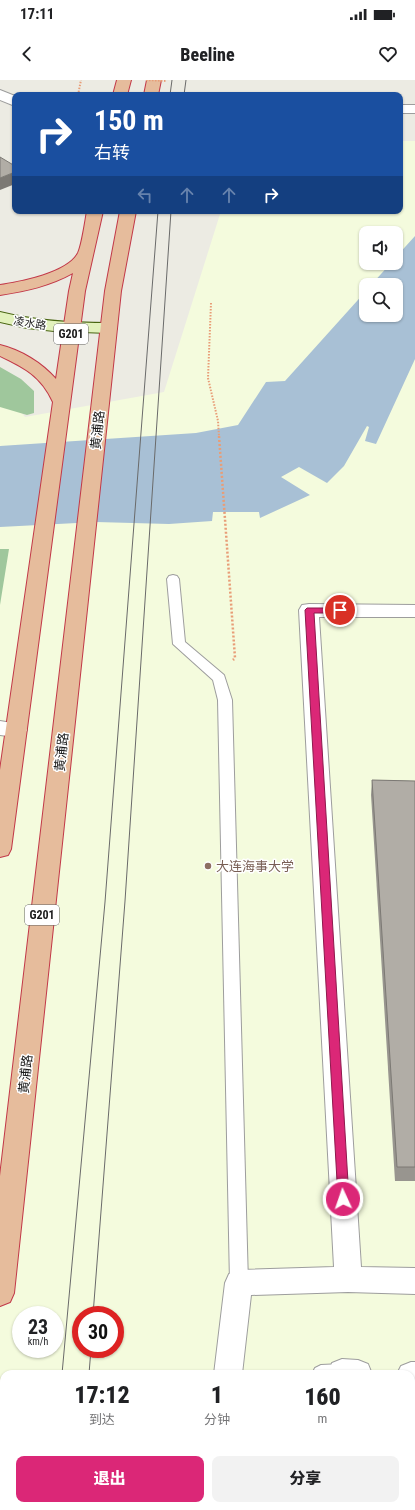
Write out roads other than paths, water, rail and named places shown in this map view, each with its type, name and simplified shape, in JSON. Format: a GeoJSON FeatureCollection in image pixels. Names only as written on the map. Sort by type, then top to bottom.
{"type":"FeatureCollection","features":[{"type":"Feature","properties":{"kind":"highway"},"geometry":{"type":"LineString","coordinates":[[121,92],[124,80]]}},
{"type":"Feature","properties":{"kind":"highway"},"geometry":{"type":"LineString","coordinates":[[153,92],[160,80]]}},
{"type":"Feature","properties":{"kind":"highway","name":"G201"},"geometry":{"type":"LineString","coordinates":[[0,849],[8,729],[43,537],[77,291],[94,214]]}},
{"type":"Feature","properties":{"kind":"highway","name":"黄浦路"},"geometry":{"type":"LineString","coordinates":[[0,1293],[113,291],[127,214]]}},
{"type":"Feature","properties":{"kind":"highway"},"geometry":{"type":"LineString","coordinates":[[0,290],[38,282],[59,275],[76,266],[85,255]]}},
{"type":"Feature","properties":{"kind":"highway"},"geometry":{"type":"LineString","coordinates":[[0,350],[34,366],[45,375],[56,389],[61,408]]}},
{"type":"Feature","properties":{"kind":"main road","name":"凌水路"},"geometry":{"type":"LineString","coordinates":[[0,317],[36,325],[72,328],[109,328]]}},
{"type":"Feature","properties":{"kind":"street"},"geometry":{"type":"LineString","coordinates":[[0,94],[12,100]]}},
{"type":"Feature","properties":{"kind":"street"},"geometry":{"type":"LineString","coordinates":[[403,109],[415,109]]}},
{"type":"Feature","properties":{"kind":"street"},"geometry":{"type":"LineString","coordinates":[[403,119],[415,119]]}},
{"type":"Feature","properties":{"kind":"street"},"geometry":{"type":"LineString","coordinates":[[348,1278],[310,610],[415,611]]}},
{"type":"Feature","properties":{"kind":"street"},"geometry":{"type":"LineString","coordinates":[[228,1370],[239,1283],[348,1278],[415,1281]]}},
{"type":"Feature","properties":{"kind":"lane"},"geometry":{"type":"LineString","coordinates":[[173,579],[179,644],[219,678],[225,700],[239,1283]]}},
{"type":"Feature","properties":{"kind":"water"},"geometry":{"type":"Polygon","coordinates":[[[415,236],[415,359],[376,444],[365,441],[369,427],[367,426],[344,466],[327,483],[299,467],[281,477],[310,495],[260,518],[259,512],[213,512],[212,521],[169,524],[96,522],[0,527],[0,446],[196,433],[238,425],[266,382],[285,381],[359,299],[359,322],[403,322],[403,278],[377,278],[385,270],[403,270],[403,249],[415,236]]]}},
{"type":"Feature","properties":{"kind":"tram line"},"geometry":{"type":"LineString","coordinates":[[170,92],[172,80]]}},
{"type":"Feature","properties":{"kind":"tram line"},"geometry":{"type":"LineString","coordinates":[[184,92],[186,80]]}},
{"type":"Feature","properties":{"kind":"tram line"},"geometry":{"type":"LineString","coordinates":[[62,1370],[105,902],[158,214]]}},
{"type":"Feature","properties":{"kind":"tram line"},"geometry":{"type":"LineString","coordinates":[[94,1306],[125,901],[171,214]]}},
{"type":"Feature","properties":{"kind":"tram line"},"geometry":{"type":"LineString","coordinates":[[89,1370],[90,1358]]}},
{"type":"Feature","properties":{"kind":"place","name":"大连海事大学"},"geometry":{"type":"Point","coordinates":[208,866]}}]}
